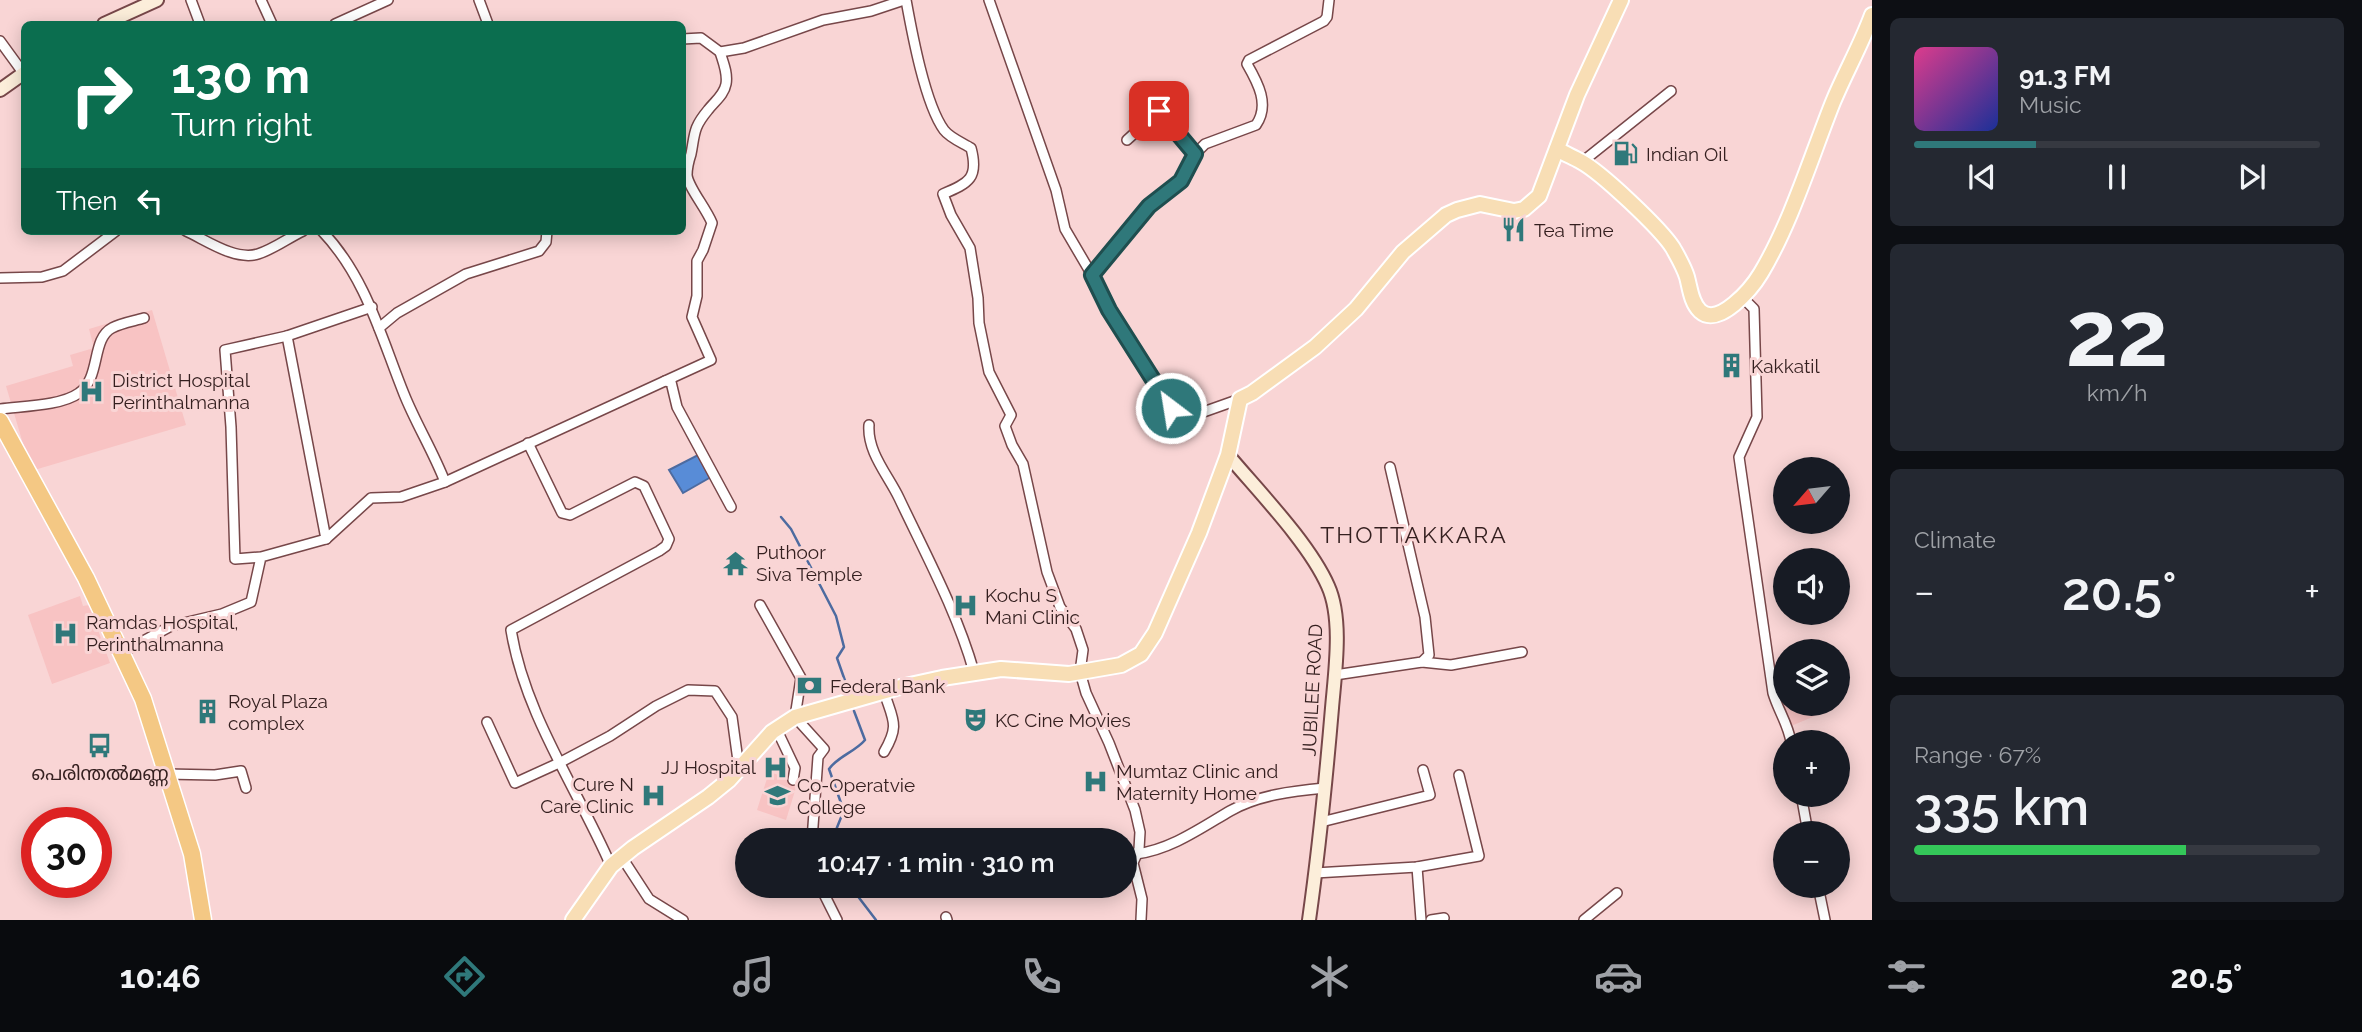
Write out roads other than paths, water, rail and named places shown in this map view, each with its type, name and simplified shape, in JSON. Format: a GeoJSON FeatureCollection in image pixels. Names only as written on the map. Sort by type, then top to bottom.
{"type":"FeatureCollection","features":[{"type":"Feature","properties":{"kind":"highway"},"geometry":{"type":"LineString","coordinates":[[0,421],[86,578],[143,699],[192,854],[203,920]]}},
{"type":"Feature","properties":{"kind":"main road"},"geometry":{"type":"LineString","coordinates":[[111,21],[157,0]]}},
{"type":"Feature","properties":{"kind":"main road"},"geometry":{"type":"LineString","coordinates":[[573,920],[616,861],[708,797],[776,728],[795,717],[884,692],[974,673],[1001,669],[1052,674],[1080,672],[1132,661],[1149,646],[1199,533],[1228,455],[1240,399],[1315,347],[1356,309],[1403,252],[1446,215],[1457,209],[1480,204],[1514,211],[1532,204],[1539,196],[1577,95],[1621,0]]}},
{"type":"Feature","properties":{"kind":"main road"},"geometry":{"type":"LineString","coordinates":[[1557,149],[1581,162],[1617,191],[1662,234],[1679,259],[1692,297],[1702,313],[1712,316],[1720,313],[1742,297],[1760,274],[1778,238],[1849,64],[1872,15]]}},
{"type":"Feature","properties":{"kind":"main road"},"geometry":{"type":"LineString","coordinates":[[0,90],[21,75]]}},
{"type":"Feature","properties":{"kind":"main road","name":"JUBILEE ROAD"},"geometry":{"type":"LineString","coordinates":[[1228,455],[1310,554],[1328,585],[1336,606],[1335,674],[1309,920]]}},
{"type":"Feature","properties":{"kind":"street"},"geometry":{"type":"LineString","coordinates":[[191,0],[199,21]]}},
{"type":"Feature","properties":{"kind":"street"},"geometry":{"type":"LineString","coordinates":[[261,0],[270,21]]}},
{"type":"Feature","properties":{"kind":"street"},"geometry":{"type":"LineString","coordinates":[[479,0],[487,21]]}},
{"type":"Feature","properties":{"kind":"street"},"geometry":{"type":"LineString","coordinates":[[720,52],[744,48],[823,20],[871,12],[905,0],[930,98],[945,131],[971,148],[976,165],[970,178],[960,187],[943,194],[951,215],[970,248],[979,323],[989,372],[1011,415],[1005,426],[1023,464],[1046,572],[1060,607],[1076,629],[1083,650],[1080,672],[1086,693],[1135,810],[1140,832],[1137,852]]}},
{"type":"Feature","properties":{"kind":"street"},"geometry":{"type":"LineString","coordinates":[[989,0],[1056,190],[1065,229],[1109,310],[1178,421],[1240,399]]}},
{"type":"Feature","properties":{"kind":"street"},"geometry":{"type":"LineString","coordinates":[[1092,275],[1149,206],[1181,181],[1195,154],[1205,144],[1256,125],[1264,109],[1261,94],[1247,64],[1249,60],[1324,21],[1329,0]]}},
{"type":"Feature","properties":{"kind":"street"},"geometry":{"type":"LineString","coordinates":[[341,21],[382,1]]}},
{"type":"Feature","properties":{"kind":"street"},"geometry":{"type":"LineString","coordinates":[[372,307],[288,336],[225,350],[235,559],[261,557],[326,539],[371,498],[401,497],[445,482],[711,360],[692,317],[697,296],[697,261],[712,222],[689,183],[687,170],[696,125],[720,98],[726,85],[726,75],[720,52],[701,38],[686,39]]}},
{"type":"Feature","properties":{"kind":"street"},"geometry":{"type":"LineString","coordinates":[[0,41],[21,69]]}},
{"type":"Feature","properties":{"kind":"street"},"geometry":{"type":"LineString","coordinates":[[1581,162],[1671,91]]}},
{"type":"Feature","properties":{"kind":"street"},"geometry":{"type":"LineString","coordinates":[[1127,140],[1159,111],[1195,154]]}},
{"type":"Feature","properties":{"kind":"street"},"geometry":{"type":"LineString","coordinates":[[0,278],[42,277],[63,271],[111,235]]}},
{"type":"Feature","properties":{"kind":"street"},"geometry":{"type":"LineString","coordinates":[[195,235],[231,252],[256,255],[295,235]]}},
{"type":"Feature","properties":{"kind":"street"},"geometry":{"type":"LineString","coordinates":[[326,235],[372,307],[404,396],[445,482]]}},
{"type":"Feature","properties":{"kind":"street"},"geometry":{"type":"LineString","coordinates":[[379,328],[397,313],[466,274],[539,251],[546,242],[547,235]]}},
{"type":"Feature","properties":{"kind":"street"},"geometry":{"type":"LineString","coordinates":[[1742,297],[1754,309],[1756,417],[1739,457],[1773,693],[1788,730]]}},
{"type":"Feature","properties":{"kind":"street"},"geometry":{"type":"LineString","coordinates":[[0,409],[66,400],[80,393],[91,382],[102,338],[111,328],[144,318]]}},
{"type":"Feature","properties":{"kind":"street"},"geometry":{"type":"LineString","coordinates":[[288,336],[326,539]]}},
{"type":"Feature","properties":{"kind":"street"},"geometry":{"type":"LineString","coordinates":[[665,381],[671,382],[677,407],[731,507]]}},
{"type":"Feature","properties":{"kind":"street"},"geometry":{"type":"LineString","coordinates":[[869,425],[878,461],[894,488],[960,630],[974,673]]}},
{"type":"Feature","properties":{"kind":"street"},"geometry":{"type":"LineString","coordinates":[[528,443],[562,513],[570,515],[639,482],[644,486],[669,539],[666,546],[659,551],[510,630],[529,695],[559,764],[616,861],[649,899],[683,920]]}},
{"type":"Feature","properties":{"kind":"street"},"geometry":{"type":"LineString","coordinates":[[1390,467],[1425,617],[1429,655],[1422,662]]}},
{"type":"Feature","properties":{"kind":"street"},"geometry":{"type":"LineString","coordinates":[[123,652],[171,626],[222,614],[251,601],[261,557]]}},
{"type":"Feature","properties":{"kind":"street"},"geometry":{"type":"LineString","coordinates":[[760,605],[801,678],[795,717],[824,749],[818,757],[813,828]]}},
{"type":"Feature","properties":{"kind":"street"},"geometry":{"type":"LineString","coordinates":[[1335,674],[1422,662],[1451,665],[1522,652]]}},
{"type":"Feature","properties":{"kind":"street"},"geometry":{"type":"LineString","coordinates":[[487,722],[514,783],[559,764],[688,690],[715,691],[732,717],[739,768]]}},
{"type":"Feature","properties":{"kind":"street"},"geometry":{"type":"LineString","coordinates":[[884,692],[895,727],[884,752]]}},
{"type":"Feature","properties":{"kind":"street"},"geometry":{"type":"LineString","coordinates":[[776,728],[795,768],[793,780]]}},
{"type":"Feature","properties":{"kind":"street"},"geometry":{"type":"LineString","coordinates":[[1321,822],[1430,795],[1423,770]]}},
{"type":"Feature","properties":{"kind":"street"},"geometry":{"type":"LineString","coordinates":[[166,774],[215,775],[241,771],[246,788]]}},
{"type":"Feature","properties":{"kind":"street"},"geometry":{"type":"LineString","coordinates":[[1315,873],[1417,867],[1479,856],[1459,775]]}},
{"type":"Feature","properties":{"kind":"street"},"geometry":{"type":"LineString","coordinates":[[1137,854],[1165,846],[1214,823],[1229,811],[1258,799],[1325,788]]}},
{"type":"Feature","properties":{"kind":"street"},"geometry":{"type":"LineString","coordinates":[[1417,867],[1421,920]]}},
{"type":"Feature","properties":{"kind":"street"},"geometry":{"type":"LineString","coordinates":[[1137,879],[1142,899],[1141,920]]}},
{"type":"Feature","properties":{"kind":"street"},"geometry":{"type":"LineString","coordinates":[[1584,920],[1617,893]]}},
{"type":"Feature","properties":{"kind":"street"},"geometry":{"type":"LineString","coordinates":[[826,898],[837,920]]}},
{"type":"Feature","properties":{"kind":"street"},"geometry":{"type":"LineString","coordinates":[[1820,898],[1825,920]]}},
{"type":"Feature","properties":{"kind":"street"},"geometry":{"type":"LineString","coordinates":[[1431,920],[1444,918]]}},
{"type":"Feature","properties":{"kind":"water"},"geometry":{"type":"Polygon","coordinates":[[[698,455],[711,477],[683,493],[669,470],[698,455]]]}},
{"type":"Feature","properties":{"kind":"waterway"},"geometry":{"type":"LineString","coordinates":[[781,517],[791,529],[836,616],[844,647],[837,658],[849,692]]}},
{"type":"Feature","properties":{"kind":"waterway"},"geometry":{"type":"LineString","coordinates":[[837,828],[842,815],[841,803],[829,769],[865,740],[854,711]]}},
{"type":"Feature","properties":{"kind":"waterway"},"geometry":{"type":"LineString","coordinates":[[859,898],[876,920]]}},
{"type":"Feature","properties":{"kind":"place","name":"Indian Oil"},"geometry":{"type":"Point","coordinates":[1626,154]}},
{"type":"Feature","properties":{"kind":"place","name":"Tea Time"},"geometry":{"type":"Point","coordinates":[1514,230]}},
{"type":"Feature","properties":{"kind":"place","name":"Kakkatil"},"geometry":{"type":"Point","coordinates":[1731,366]}},
{"type":"Feature","properties":{"kind":"place","name":"District Hospital Perinthalmanna"},"geometry":{"type":"Point","coordinates":[92,391]}},
{"type":"Feature","properties":{"kind":"place","name":"Puthoor Siva Temple"},"geometry":{"type":"Point","coordinates":[736,563]}},
{"type":"Feature","properties":{"kind":"place","name":"Kochu S Mani Clinic"},"geometry":{"type":"Point","coordinates":[965,606]}},
{"type":"Feature","properties":{"kind":"place","name":"Ramdas Hospital, Perinthalmanna"},"geometry":{"type":"Point","coordinates":[66,633]}},
{"type":"Feature","properties":{"kind":"place","name":"Federal Bank"},"geometry":{"type":"Point","coordinates":[810,686]}},
{"type":"Feature","properties":{"kind":"place","name":"Royal Plaza complex"},"geometry":{"type":"Point","coordinates":[208,712]}},
{"type":"Feature","properties":{"kind":"place","name":"KC Cine Movies"},"geometry":{"type":"Point","coordinates":[975,720]}},
{"type":"Feature","properties":{"kind":"place","name":"പെരിന്തൽമണ്ണ"},"geometry":{"type":"Point","coordinates":[100,745]}},
{"type":"Feature","properties":{"kind":"place","name":"JJ Hospital"},"geometry":{"type":"Point","coordinates":[776,767]}},
{"type":"Feature","properties":{"kind":"place","name":"Mumtaz Clinic and Maternity Home"},"geometry":{"type":"Point","coordinates":[1096,782]}},
{"type":"Feature","properties":{"kind":"place","name":"Cure N Care Clinic"},"geometry":{"type":"Point","coordinates":[654,795]}},
{"type":"Feature","properties":{"kind":"place","name":"Co-Operatvie College"},"geometry":{"type":"Point","coordinates":[777,796]}},
{"type":"Feature","properties":{"kind":"district","name":"THOTTAKKARA"},"geometry":{"type":"Point","coordinates":[1414,534]}}]}
